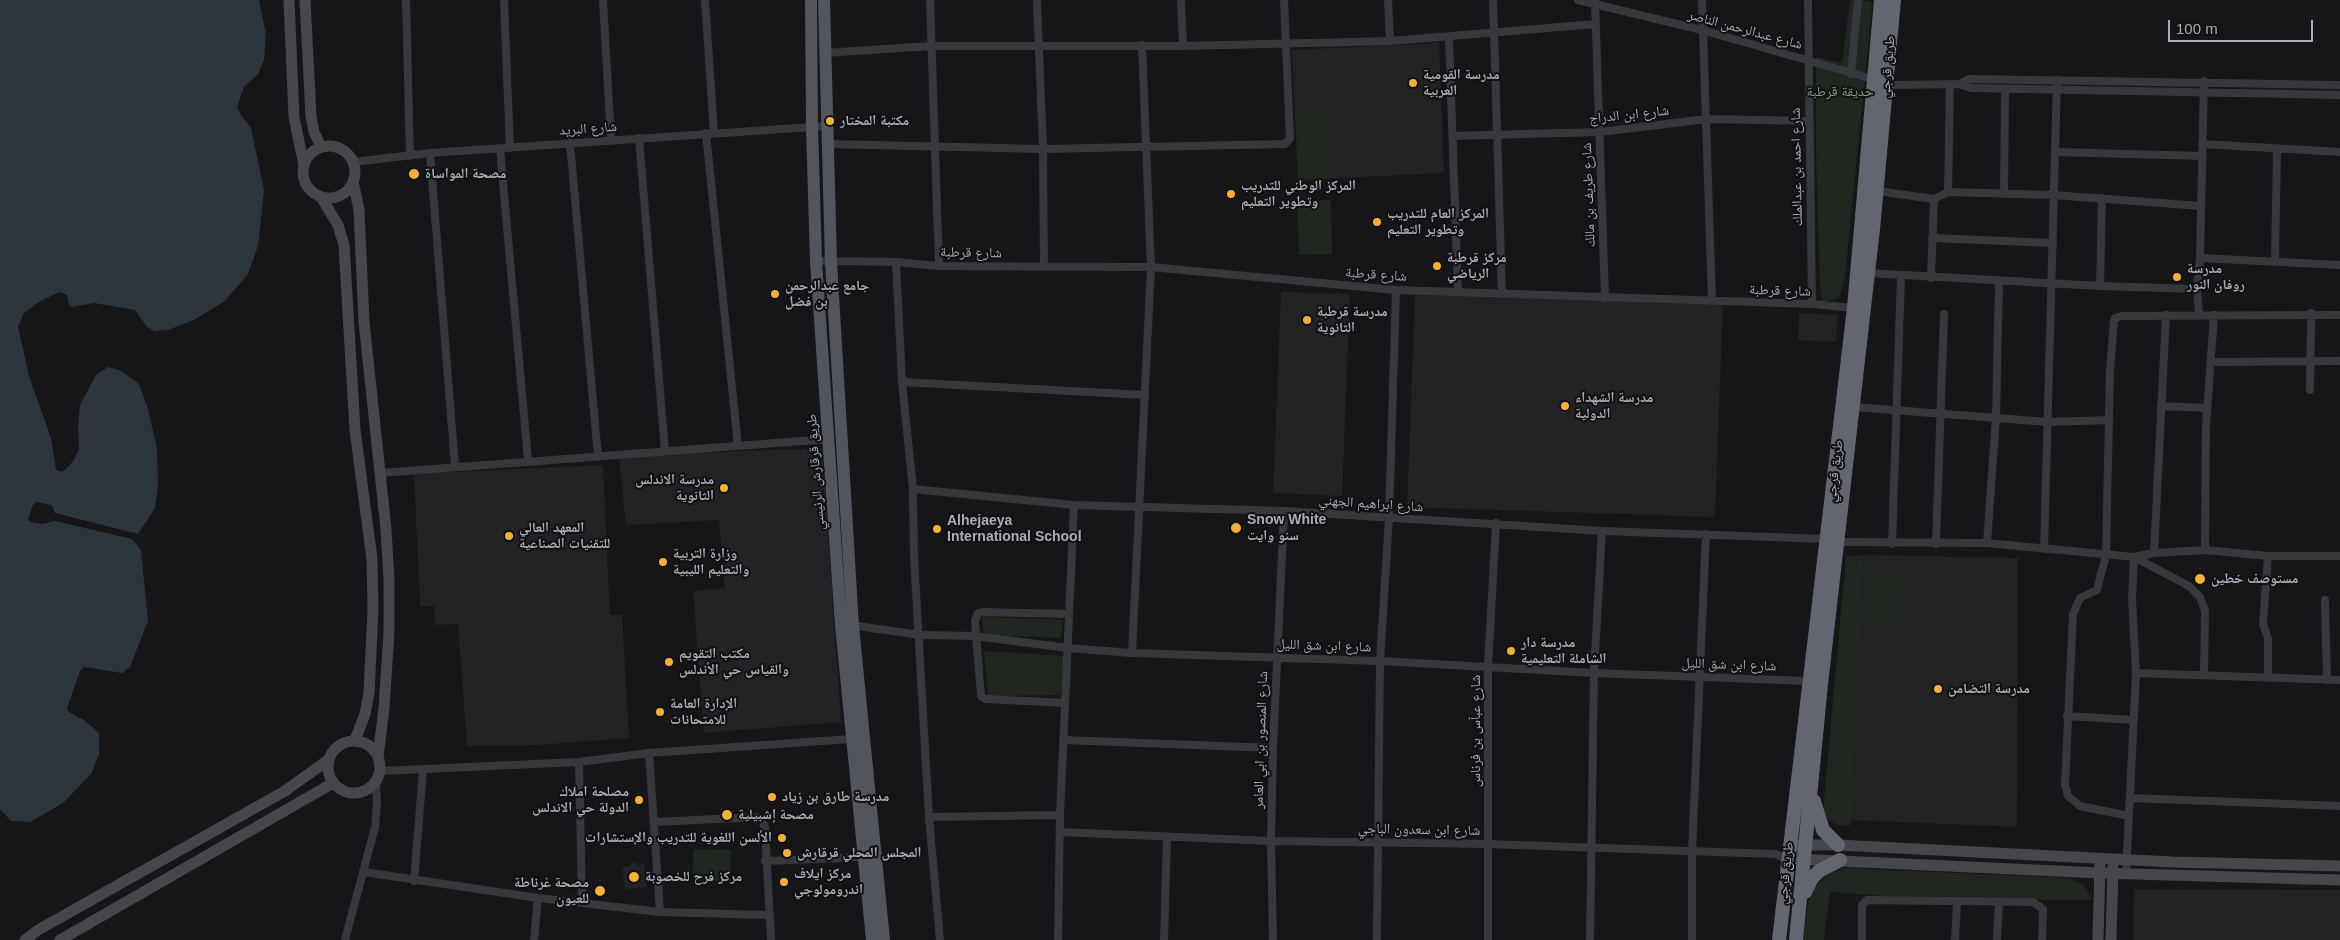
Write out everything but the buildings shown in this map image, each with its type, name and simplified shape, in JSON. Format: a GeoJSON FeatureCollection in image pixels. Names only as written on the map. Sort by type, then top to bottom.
{"type":"FeatureCollection","features":[{"type":"Feature","properties":{"kind":"highway","name":"طريق قرجي"},"geometry":{"type":"LineString","coordinates":[[1779,940],[1784,852],[1808,681],[1854,407],[1877,191],[1881,82],[1880,0]]}},
{"type":"Feature","properties":{"kind":"highway","name":"طريق قرجي"},"geometry":{"type":"LineString","coordinates":[[1796,940],[1805,859],[1810,784],[1854,308],[1881,82],[1894,0]]}},
{"type":"Feature","properties":{"kind":"highway"},"geometry":{"type":"LineString","coordinates":[[1810,784],[1820,824],[1826,835],[1838,845]]}},
{"type":"Feature","properties":{"kind":"highway"},"geometry":{"type":"LineString","coordinates":[[1800,904],[1812,878],[1819,871],[1840,860]]}},
{"type":"Feature","properties":{"kind":"main road","name":"طريق قرقارش الرئيسي"},"geometry":{"type":"LineString","coordinates":[[811,0],[816,262],[847,625],[884,940]]}},
{"type":"Feature","properties":{"kind":"main road","name":"طريق قرقارش الرئيسي"},"geometry":{"type":"LineString","coordinates":[[824,0],[826,126],[851,738],[872,940]]}},
{"type":"Feature","properties":{"kind":"street"},"geometry":{"type":"LineString","coordinates":[[289,0],[294,117],[306,185],[321,197],[336,220],[344,246],[356,439],[372,559],[373,610],[369,693],[365,714],[354,740]]}},
{"type":"Feature","properties":{"kind":"street"},"geometry":{"type":"LineString","coordinates":[[305,0],[311,116],[314,132],[321,147]]}},
{"type":"Feature","properties":{"kind":"street"},"geometry":{"type":"LineString","coordinates":[[406,0],[410,156]]}},
{"type":"Feature","properties":{"kind":"street"},"geometry":{"type":"LineString","coordinates":[[504,0],[510,148]]}},
{"type":"Feature","properties":{"kind":"street"},"geometry":{"type":"LineString","coordinates":[[603,0],[611,140]]}},
{"type":"Feature","properties":{"kind":"street"},"geometry":{"type":"LineString","coordinates":[[706,0],[710,133],[738,446]]}},
{"type":"Feature","properties":{"kind":"street"},"geometry":{"type":"LineString","coordinates":[[930,0],[940,266]]}},
{"type":"Feature","properties":{"kind":"street"},"geometry":{"type":"LineString","coordinates":[[1037,0],[1043,149],[1044,267]]}},
{"type":"Feature","properties":{"kind":"street"},"geometry":{"type":"LineString","coordinates":[[1181,0],[1183,46]]}},
{"type":"Feature","properties":{"kind":"street"},"geometry":{"type":"LineString","coordinates":[[828,144],[1043,149],[1286,144],[1290,138],[1284,0]]}},
{"type":"Feature","properties":{"kind":"street"},"geometry":{"type":"LineString","coordinates":[[1388,0],[1390,40]]}},
{"type":"Feature","properties":{"kind":"street"},"geometry":{"type":"LineString","coordinates":[[1494,0],[1502,294]]}},
{"type":"Feature","properties":{"kind":"street","name":"شارع عبدالرحمن الناصر"},"geometry":{"type":"LineString","coordinates":[[1578,0],[1595,2],[1702,30],[1881,82],[1959,84]]}},
{"type":"Feature","properties":{"kind":"street"},"geometry":{"type":"LineString","coordinates":[[1702,0],[1712,301]]}},
{"type":"Feature","properties":{"kind":"street","name":"شارع احمد بن عبدالملك"},"geometry":{"type":"LineString","coordinates":[[1808,0],[1812,304]]}},
{"type":"Feature","properties":{"kind":"street"},"geometry":{"type":"LineString","coordinates":[[1851,74],[1858,0]]}},
{"type":"Feature","properties":{"kind":"street","name":"شارع طريف بن مالك"},"geometry":{"type":"LineString","coordinates":[[1595,2],[1605,298]]}},
{"type":"Feature","properties":{"kind":"street"},"geometry":{"type":"LineString","coordinates":[[825,53],[931,46],[1183,46],[1390,40],[1494,34],[1596,24]]}},
{"type":"Feature","properties":{"kind":"street"},"geometry":{"type":"LineString","coordinates":[[1449,37],[1458,292]]}},
{"type":"Feature","properties":{"kind":"street"},"geometry":{"type":"LineString","coordinates":[[1132,653],[1151,268],[1142,45]]}},
{"type":"Feature","properties":{"kind":"street"},"geometry":{"type":"LineString","coordinates":[[1959,84],[1969,79],[2340,84]]}},
{"type":"Feature","properties":{"kind":"street"},"geometry":{"type":"LineString","coordinates":[[2044,549],[2057,80]]}},
{"type":"Feature","properties":{"kind":"street"},"geometry":{"type":"LineString","coordinates":[[2199,314],[2197,289],[2200,258],[2204,81]]}},
{"type":"Feature","properties":{"kind":"street"},"geometry":{"type":"LineString","coordinates":[[1948,192],[1950,84]]}},
{"type":"Feature","properties":{"kind":"street"},"geometry":{"type":"LineString","coordinates":[[1959,84],[1968,88],[2057,91],[2340,95]]}},
{"type":"Feature","properties":{"kind":"street"},"geometry":{"type":"LineString","coordinates":[[2004,194],[2005,89]]}},
{"type":"Feature","properties":{"kind":"street","name":"شارع ابن الدراج"},"geometry":{"type":"LineString","coordinates":[[1452,136],[1600,132],[1707,119],[1809,121]]}},
{"type":"Feature","properties":{"kind":"street","name":"شارع البريد"},"geometry":{"type":"LineString","coordinates":[[353,162],[430,153],[826,126]]}},
{"type":"Feature","properties":{"kind":"street"},"geometry":{"type":"LineString","coordinates":[[639,138],[665,451]]}},
{"type":"Feature","properties":{"kind":"street"},"geometry":{"type":"LineString","coordinates":[[570,144],[598,457]]}},
{"type":"Feature","properties":{"kind":"street"},"geometry":{"type":"LineString","coordinates":[[2202,144],[2340,152]]}},
{"type":"Feature","properties":{"kind":"street"},"geometry":{"type":"LineString","coordinates":[[304,166],[310,154],[321,147],[340,148],[353,162],[353,181],[359,210],[364,322],[388,554],[390,606],[384,708],[378,757],[376,816],[364,872],[345,940]]}},
{"type":"Feature","properties":{"kind":"street"},"geometry":{"type":"LineString","coordinates":[[500,149],[528,460]]}},
{"type":"Feature","properties":{"kind":"street"},"geometry":{"type":"LineString","coordinates":[[2274,260],[2277,149]]}},
{"type":"Feature","properties":{"kind":"street"},"geometry":{"type":"LineString","coordinates":[[2056,152],[2202,156]]}},
{"type":"Feature","properties":{"kind":"street"},"geometry":{"type":"LineString","coordinates":[[430,153],[454,466]]}},
{"type":"Feature","properties":{"kind":"street"},"geometry":{"type":"LineString","coordinates":[[321,197],[340,196],[353,181]]}},
{"type":"Feature","properties":{"kind":"street"},"geometry":{"type":"LineString","coordinates":[[1877,191],[1934,199],[1948,192],[2053,195],[2201,206]]}},
{"type":"Feature","properties":{"kind":"street"},"geometry":{"type":"LineString","coordinates":[[2100,286],[2102,198]]}},
{"type":"Feature","properties":{"kind":"street"},"geometry":{"type":"LineString","coordinates":[[1931,278],[1934,199]]}},
{"type":"Feature","properties":{"kind":"street"},"geometry":{"type":"LineString","coordinates":[[1932,238],[2052,243]]}},
{"type":"Feature","properties":{"kind":"street"},"geometry":{"type":"LineString","coordinates":[[2200,258],[2274,260],[2340,266]]}},
{"type":"Feature","properties":{"kind":"street","name":"شارع قرطبة"},"geometry":{"type":"LineString","coordinates":[[816,262],[896,262],[940,266],[1151,268],[1396,290],[1812,304],[1854,308]]}},
{"type":"Feature","properties":{"kind":"street"},"geometry":{"type":"LineString","coordinates":[[896,262],[902,382],[913,488],[914,557],[929,817],[940,940]]}},
{"type":"Feature","properties":{"kind":"street"},"geometry":{"type":"LineString","coordinates":[[1868,273],[1931,278],[2197,289]]}},
{"type":"Feature","properties":{"kind":"street"},"geometry":{"type":"LineString","coordinates":[[1892,544],[1900,276]]}},
{"type":"Feature","properties":{"kind":"street"},"geometry":{"type":"LineString","coordinates":[[1987,543],[1996,418],[1999,281]]}},
{"type":"Feature","properties":{"kind":"street"},"geometry":{"type":"LineString","coordinates":[[1377,940],[1380,661],[1389,518],[1396,290]]}},
{"type":"Feature","properties":{"kind":"street"},"geometry":{"type":"LineString","coordinates":[[2310,390],[2312,313]]}},
{"type":"Feature","properties":{"kind":"street"},"geometry":{"type":"LineString","coordinates":[[2129,816],[2085,808],[2072,802],[2068,796],[2066,785],[2067,716],[2073,614],[2080,598],[2097,590],[2106,556],[2110,370],[2115,318],[2199,314],[2312,313],[2340,315]]}},
{"type":"Feature","properties":{"kind":"street"},"geometry":{"type":"LineString","coordinates":[[1936,544],[1944,314]]}},
{"type":"Feature","properties":{"kind":"street"},"geometry":{"type":"LineString","coordinates":[[2154,553],[2166,315]]}},
{"type":"Feature","properties":{"kind":"street"},"geometry":{"type":"LineString","coordinates":[[2205,550],[2207,408],[2212,362],[2214,315]]}},
{"type":"Feature","properties":{"kind":"street"},"geometry":{"type":"LineString","coordinates":[[2212,362],[2340,361]]}},
{"type":"Feature","properties":{"kind":"street"},"geometry":{"type":"LineString","coordinates":[[902,382],[1145,395]]}},
{"type":"Feature","properties":{"kind":"street"},"geometry":{"type":"LineString","coordinates":[[2161,406],[2207,408]]}},
{"type":"Feature","properties":{"kind":"street"},"geometry":{"type":"LineString","coordinates":[[1854,407],[2048,422],[2109,420]]}},
{"type":"Feature","properties":{"kind":"street"},"geometry":{"type":"LineString","coordinates":[[380,473],[528,460],[598,457],[830,439]]}},
{"type":"Feature","properties":{"kind":"street","name":"شارع ابراهيم الجهني"},"geometry":{"type":"LineString","coordinates":[[913,488],[1074,505],[1284,511],[1602,531],[1706,534],[1892,544],[1987,543],[2106,556],[2134,557]]}},
{"type":"Feature","properties":{"kind":"street"},"geometry":{"type":"LineString","coordinates":[[1058,940],[1060,815],[1074,505]]}},
{"type":"Feature","properties":{"kind":"street","name":"شارع المنصور بن ابي العامر"},"geometry":{"type":"LineString","coordinates":[[1273,940],[1273,748],[1284,511]]}},
{"type":"Feature","properties":{"kind":"street","name":"شارع عباّس بن فرناس"},"geometry":{"type":"LineString","coordinates":[[1488,940],[1488,667],[1496,523]]}},
{"type":"Feature","properties":{"kind":"street"},"geometry":{"type":"LineString","coordinates":[[1590,940],[1594,673],[1602,531]]}},
{"type":"Feature","properties":{"kind":"street"},"geometry":{"type":"LineString","coordinates":[[1692,940],[1692,852],[1706,534]]}},
{"type":"Feature","properties":{"kind":"street"},"geometry":{"type":"LineString","coordinates":[[2134,557],[2154,553],[2205,550],[2268,556],[2340,556]]}},
{"type":"Feature","properties":{"kind":"street"},"geometry":{"type":"LineString","coordinates":[[2268,556],[2263,624],[2268,638],[2268,678]]}},
{"type":"Feature","properties":{"kind":"street"},"geometry":{"type":"LineString","coordinates":[[2126,874],[2136,673],[2132,599],[2134,557]]}},
{"type":"Feature","properties":{"kind":"street"},"geometry":{"type":"LineString","coordinates":[[2134,557],[2189,586],[2200,597],[2205,611],[2204,674]]}},
{"type":"Feature","properties":{"kind":"street"},"geometry":{"type":"LineString","coordinates":[[2325,600],[2327,680]]}},
{"type":"Feature","properties":{"kind":"street"},"geometry":{"type":"LineString","coordinates":[[1065,703],[982,698],[979,692],[975,636],[978,613],[1069,614]]}},
{"type":"Feature","properties":{"kind":"street","name":"شارع ابن شق الليل"},"geometry":{"type":"LineString","coordinates":[[847,625],[920,635],[975,636],[1068,648],[1132,653],[1380,661],[1594,673],[1808,681]]}},
{"type":"Feature","properties":{"kind":"street"},"geometry":{"type":"LineString","coordinates":[[2136,673],[2340,680]]}},
{"type":"Feature","properties":{"kind":"street"},"geometry":{"type":"LineString","coordinates":[[2067,716],[2134,720]]}},
{"type":"Feature","properties":{"kind":"street"},"geometry":{"type":"LineString","coordinates":[[328,760],[329,776],[333,784],[352,793],[369,788],[378,776],[423,770],[579,762],[649,753],[851,738]]}},
{"type":"Feature","properties":{"kind":"street"},"geometry":{"type":"LineString","coordinates":[[24,940],[38,930],[285,791],[328,760],[335,748],[347,741],[354,740],[371,747],[378,757]]}},
{"type":"Feature","properties":{"kind":"street"},"geometry":{"type":"LineString","coordinates":[[1064,740],[1273,748]]}},
{"type":"Feature","properties":{"kind":"street"},"geometry":{"type":"LineString","coordinates":[[649,753],[660,912]]}},
{"type":"Feature","properties":{"kind":"street"},"geometry":{"type":"LineString","coordinates":[[579,762],[582,901]]}},
{"type":"Feature","properties":{"kind":"street"},"geometry":{"type":"LineString","coordinates":[[414,881],[423,770]]}},
{"type":"Feature","properties":{"kind":"street"},"geometry":{"type":"LineString","coordinates":[[60,940],[333,784]]}},
{"type":"Feature","properties":{"kind":"street"},"geometry":{"type":"LineString","coordinates":[[2130,798],[2340,806]]}},
{"type":"Feature","properties":{"kind":"street"},"geometry":{"type":"LineString","coordinates":[[929,817],[1060,815]]}},
{"type":"Feature","properties":{"kind":"street"},"geometry":{"type":"LineString","coordinates":[[655,822],[759,818],[765,828],[765,861],[771,940]]}},
{"type":"Feature","properties":{"kind":"street","name":"شارع ابن سعدون الباجي"},"geometry":{"type":"LineString","coordinates":[[1060,832],[1272,841],[1488,844],[1692,852],[1784,852]]}},
{"type":"Feature","properties":{"kind":"street"},"geometry":{"type":"LineString","coordinates":[[1164,940],[1167,836]]}},
{"type":"Feature","properties":{"kind":"street"},"geometry":{"type":"LineString","coordinates":[[1784,852],[1806,845],[1838,845],[2113,860],[2340,866]]}},
{"type":"Feature","properties":{"kind":"street"},"geometry":{"type":"LineString","coordinates":[[1784,852],[1805,859],[2113,874],[2340,880]]}},
{"type":"Feature","properties":{"kind":"street"},"geometry":{"type":"LineString","coordinates":[[765,861],[863,856]]}},
{"type":"Feature","properties":{"kind":"street"},"geometry":{"type":"LineString","coordinates":[[2098,940],[2100,859]]}},
{"type":"Feature","properties":{"kind":"street"},"geometry":{"type":"LineString","coordinates":[[2111,940],[2113,860]]}},
{"type":"Feature","properties":{"kind":"street"},"geometry":{"type":"LineString","coordinates":[[364,872],[414,881],[538,898],[582,901],[660,912],[768,916]]}},
{"type":"Feature","properties":{"kind":"street"},"geometry":{"type":"LineString","coordinates":[[534,940],[538,898]]}},
{"type":"Feature","properties":{"kind":"street"},"geometry":{"type":"LineString","coordinates":[[1862,940],[1862,905],[1867,900],[2038,904],[2042,908],[2042,940]]}},
{"type":"Feature","properties":{"kind":"street"},"geometry":{"type":"LineString","coordinates":[[1997,940],[1998,902]]}},
{"type":"Feature","properties":{"kind":"street"},"geometry":{"type":"LineString","coordinates":[[1955,940],[1957,903]]}},
{"type":"Feature","properties":{"kind":"shaded area"},"geometry":{"type":"Polygon","coordinates":[[[0,0],[259,0],[266,34],[264,60],[258,74],[244,87],[237,107],[251,128],[264,190],[258,246],[248,274],[225,301],[194,320],[168,330],[155,331],[147,327],[135,310],[94,303],[72,307],[69,304],[67,295],[59,292],[37,303],[23,314],[18,327],[29,376],[51,438],[56,470],[62,472],[74,460],[79,449],[78,426],[80,405],[96,375],[108,367],[121,371],[139,384],[147,406],[157,448],[158,485],[155,508],[138,534],[55,513],[52,505],[36,502],[33,505],[28,519],[30,522],[43,524],[55,521],[132,539],[141,550],[148,621],[130,667],[122,673],[84,667],[80,671],[67,708],[69,712],[84,720],[99,733],[99,755],[91,774],[63,803],[30,822],[11,821],[0,809],[0,0]]]}},
{"type":"Feature","properties":{"kind":"shaded area"},"geometry":{"type":"Polygon","coordinates":[[[1439,43],[1444,173],[1298,180],[1292,50],[1439,43]]]}},
{"type":"Feature","properties":{"kind":"shaded area"},"geometry":{"type":"Polygon","coordinates":[[[1281,292],[1350,294],[1342,496],[1273,493],[1281,292]]]}},
{"type":"Feature","properties":{"kind":"shaded area","name":"مدرسة الشهداء الدولية"},"geometry":{"type":"Polygon","coordinates":[[[1415,294],[1723,305],[1715,517],[1407,507],[1415,294]]]}},
{"type":"Feature","properties":{"kind":"shaded area"},"geometry":{"type":"Polygon","coordinates":[[[1799,313],[1838,315],[1836,342],[1798,340],[1799,313]]]}},
{"type":"Feature","properties":{"kind":"shaded area"},"geometry":{"type":"Polygon","coordinates":[[[822,448],[841,722],[704,733],[693,591],[725,588],[719,520],[626,525],[619,456],[822,448]]]}},
{"type":"Feature","properties":{"kind":"shaded area"},"geometry":{"type":"Polygon","coordinates":[[[603,465],[610,615],[622,615],[629,738],[537,745],[467,746],[458,624],[435,625],[434,606],[420,606],[414,474],[603,465]]]}},
{"type":"Feature","properties":{"kind":"shaded area","name":"مدرسة التضامن"},"geometry":{"type":"Polygon","coordinates":[[[1864,555],[2018,558],[2017,827],[1852,820],[1864,555]]]}},
{"type":"Feature","properties":{"kind":"shaded area","name":"مركز فرح للخصوبة"},"geometry":{"type":"Polygon","coordinates":[[[637,862],[637,865],[644,864],[647,887],[625,889],[622,867],[630,866],[630,863],[637,862]]]}},
{"type":"Feature","properties":{"kind":"shaded area"},"geometry":{"type":"Polygon","coordinates":[[[2134,889],[2340,890],[2340,940],[2133,940],[2134,889]]]}},
{"type":"Feature","properties":{"kind":"green space","name":"حديقة قرطبة"},"geometry":{"type":"Polygon","coordinates":[[[1850,0],[1870,1],[1872,6],[1845,277],[1840,296],[1823,303],[1820,290],[1816,152],[1816,57],[1842,63],[1850,0]]]}},
{"type":"Feature","properties":{"kind":"green space"},"geometry":{"type":"Polygon","coordinates":[[[1328,112],[1330,178],[1298,180],[1295,113],[1328,112]]]}},
{"type":"Feature","properties":{"kind":"green space"},"geometry":{"type":"Polygon","coordinates":[[[1331,200],[1332,254],[1299,255],[1297,201],[1331,200]]]}},
{"type":"Feature","properties":{"kind":"green space"},"geometry":{"type":"Polygon","coordinates":[[[1864,555],[1852,820],[1849,826],[1838,825],[1828,820],[1823,812],[1846,556],[1864,555]]]}},
{"type":"Feature","properties":{"kind":"green space"},"geometry":{"type":"Polygon","coordinates":[[[1868,569],[1901,570],[1899,626],[1866,625],[1868,569]]]}},
{"type":"Feature","properties":{"kind":"green space"},"geometry":{"type":"Polygon","coordinates":[[[982,617],[1063,620],[1061,638],[983,635],[982,617]]]}},
{"type":"Feature","properties":{"kind":"green space"},"geometry":{"type":"Polygon","coordinates":[[[984,651],[1067,656],[1060,695],[988,696],[984,651]]]}},
{"type":"Feature","properties":{"kind":"green space"},"geometry":{"type":"Polygon","coordinates":[[[693,849],[731,850],[730,882],[693,881],[693,849]]]}},
{"type":"Feature","properties":{"kind":"green space"},"geometry":{"type":"Polygon","coordinates":[[[1843,868],[2069,878],[2084,885],[2093,900],[1941,900],[1830,892],[1824,940],[1803,940],[1810,891],[1828,875],[1843,868]]]}},
{"type":"Feature","properties":{"kind":"place","name":"مدرسة القومية العربية"},"geometry":{"type":"Point","coordinates":[1413,83]}},
{"type":"Feature","properties":{"kind":"place","name":"مكتبة المختار"},"geometry":{"type":"Point","coordinates":[830,121]}},
{"type":"Feature","properties":{"kind":"place","name":"مصحة المواساة"},"geometry":{"type":"Point","coordinates":[414,174]}},
{"type":"Feature","properties":{"kind":"place","name":"المركز الوطني للتدريب وتطوير التعليم"},"geometry":{"type":"Point","coordinates":[1231,194]}},
{"type":"Feature","properties":{"kind":"place","name":"المركز العام للتدريب وتطوير التعليم"},"geometry":{"type":"Point","coordinates":[1377,222]}},
{"type":"Feature","properties":{"kind":"place","name":"مركز قرطبة الرياضي"},"geometry":{"type":"Point","coordinates":[1437,266]}},
{"type":"Feature","properties":{"kind":"place","name":"مدرسة روفان النور"},"geometry":{"type":"Point","coordinates":[2177,277]}},
{"type":"Feature","properties":{"kind":"place","name":"جامع عبدالرحمن بن فضل"},"geometry":{"type":"Point","coordinates":[775,294]}},
{"type":"Feature","properties":{"kind":"place","name":"مدرسة قرطبة الثانوية"},"geometry":{"type":"Point","coordinates":[1307,320]}},
{"type":"Feature","properties":{"kind":"place","name":"مدرسة الشهداء الدولية"},"geometry":{"type":"Point","coordinates":[1565,406]}},
{"type":"Feature","properties":{"kind":"place","name":"مدرسة الاندلس الثانوية"},"geometry":{"type":"Point","coordinates":[724,488]}},
{"type":"Feature","properties":{"kind":"place","name":"Snow White سنو وايت"},"geometry":{"type":"Point","coordinates":[1236,528]}},
{"type":"Feature","properties":{"kind":"place","name":"Alhejaeya International School"},"geometry":{"type":"Point","coordinates":[937,529]}},
{"type":"Feature","properties":{"kind":"place","name":"المعهد العالي للتقنيات الصناعية"},"geometry":{"type":"Point","coordinates":[509,536]}},
{"type":"Feature","properties":{"kind":"place","name":"وزارة التربية والتعليم الليبية"},"geometry":{"type":"Point","coordinates":[663,562]}},
{"type":"Feature","properties":{"kind":"place","name":"مستوصف خطين"},"geometry":{"type":"Point","coordinates":[2200,579]}},
{"type":"Feature","properties":{"kind":"place","name":"مدرسة دار الشاملة التعليمية"},"geometry":{"type":"Point","coordinates":[1511,651]}},
{"type":"Feature","properties":{"kind":"place","name":"مكتب التقويم والقياس حي الأندلس"},"geometry":{"type":"Point","coordinates":[669,662]}},
{"type":"Feature","properties":{"kind":"place","name":"مدرسة التضامن"},"geometry":{"type":"Point","coordinates":[1938,689]}},
{"type":"Feature","properties":{"kind":"place","name":"الإدارة العامة للامتحانات"},"geometry":{"type":"Point","coordinates":[660,712]}},
{"type":"Feature","properties":{"kind":"place","name":"مدرسة طارق بن زياد"},"geometry":{"type":"Point","coordinates":[772,797]}},
{"type":"Feature","properties":{"kind":"place","name":"مصلحة املاك الدولة حي الاندلس"},"geometry":{"type":"Point","coordinates":[639,800]}},
{"type":"Feature","properties":{"kind":"place","name":"مصحة إشبيلية"},"geometry":{"type":"Point","coordinates":[727,815]}},
{"type":"Feature","properties":{"kind":"place","name":"الألسن اللغوية للتدريب والإستشارات"},"geometry":{"type":"Point","coordinates":[782,838]}},
{"type":"Feature","properties":{"kind":"place","name":"المجلس المحلي قرقارش"},"geometry":{"type":"Point","coordinates":[787,853]}},
{"type":"Feature","properties":{"kind":"place","name":"مركز فرح للخصوبة"},"geometry":{"type":"Point","coordinates":[634,877]}},
{"type":"Feature","properties":{"kind":"place","name":"مركز ايلاف اندرومولوجي"},"geometry":{"type":"Point","coordinates":[784,882]}},
{"type":"Feature","properties":{"kind":"place","name":"مصحة غرناطة للعيون"},"geometry":{"type":"Point","coordinates":[600,891]}}]}
